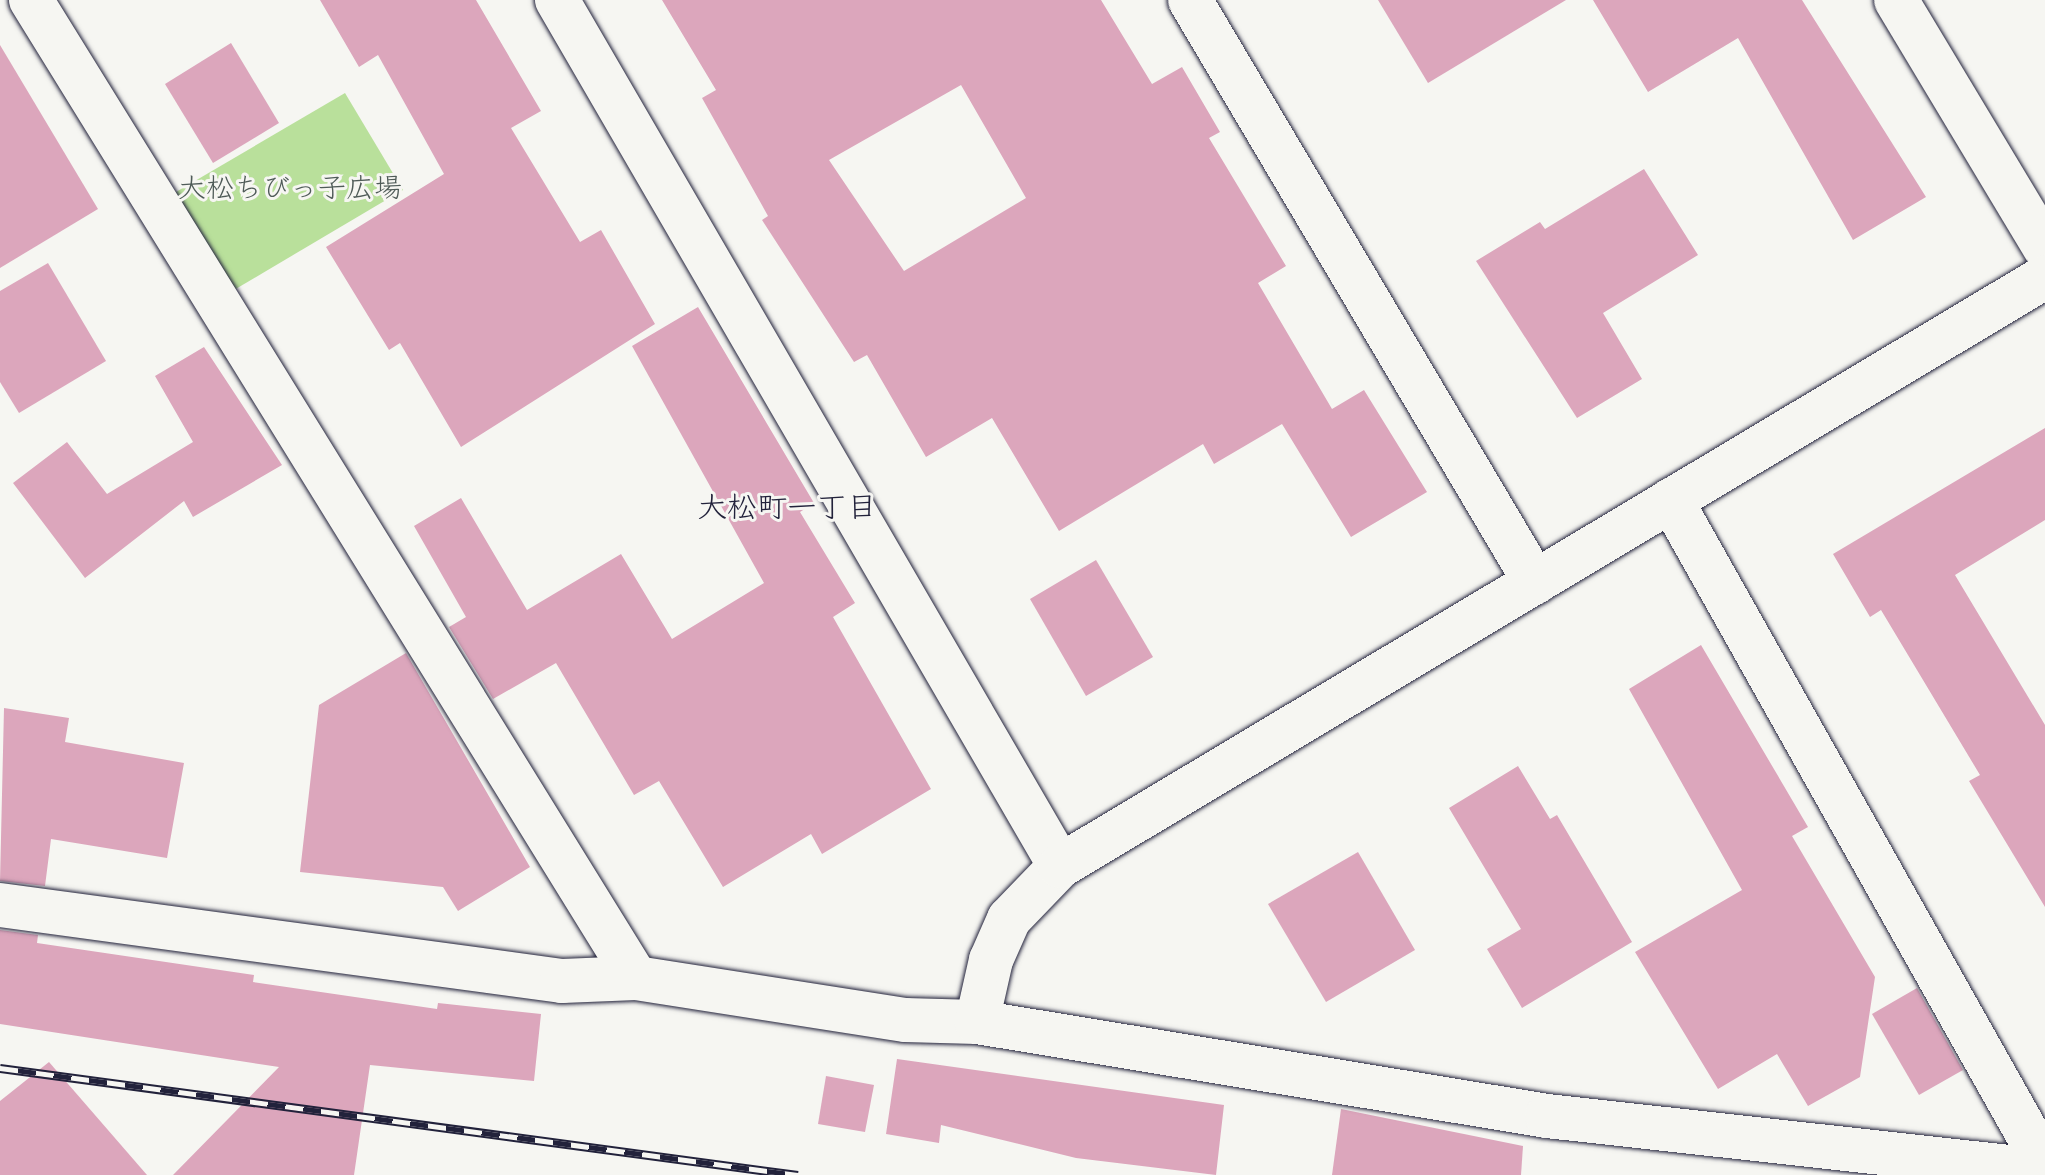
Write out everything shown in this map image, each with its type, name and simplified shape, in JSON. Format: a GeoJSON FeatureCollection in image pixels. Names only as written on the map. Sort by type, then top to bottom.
{"type":"FeatureCollection","features":[{"type":"Feature","properties":{"kind":"street"},"geometry":{"type":"LineString","coordinates":[[31,0],[636,978]]}},
{"type":"Feature","properties":{"kind":"street"},"geometry":{"type":"LineString","coordinates":[[557,0],[1060,866]]}},
{"type":"Feature","properties":{"kind":"street"},"geometry":{"type":"LineString","coordinates":[[1190,0],[1535,582]]}},
{"type":"Feature","properties":{"kind":"street"},"geometry":{"type":"LineString","coordinates":[[1896,0],[2045,248]]}},
{"type":"Feature","properties":{"kind":"street"},"geometry":{"type":"LineString","coordinates":[[977,1022],[991,960],[1009,919],[1060,866],[1671,500],[2039,295]]}},
{"type":"Feature","properties":{"kind":"street"},"geometry":{"type":"LineString","coordinates":[[1671,500],[2045,1168]]}},
{"type":"Feature","properties":{"kind":"street"},"geometry":{"type":"LineString","coordinates":[[0,905],[562,981],[636,978],[905,1020],[977,1022],[1547,1116],[2045,1168]]}},
{"type":"Feature","properties":{"kind":"green space","name":"大松ちびっ子広場"},"geometry":{"type":"Polygon","coordinates":[[[345,93],[403,190],[234,290],[176,192],[345,93]]]}},
{"type":"Feature","properties":{"kind":"building"},"geometry":{"type":"Polygon","coordinates":[[[320,0],[476,0],[541,111],[511,128],[580,242],[601,230],[655,324],[461,447],[400,343],[389,350],[326,247],[444,174],[378,55],[359,67],[320,0]]]}},
{"type":"Feature","properties":{"kind":"building"},"geometry":{"type":"Polygon","coordinates":[[[662,0],[1101,0],[1152,84],[1182,67],[1220,132],[1209,138],[1286,266],[1258,283],[1332,409],[1364,390],[1427,492],[1351,537],[1282,424],[1214,464],[1203,444],[1059,531],[992,418],[926,457],[867,355],[854,362],[762,220],[768,216],[702,98],[716,90],[662,0]],[[961,85],[829,160],[904,271],[1026,198],[961,85]]]}},
{"type":"Feature","properties":{"kind":"building"},"geometry":{"type":"Polygon","coordinates":[[[1378,0],[1566,0],[1428,83],[1378,0]]]}},
{"type":"Feature","properties":{"kind":"building"},"geometry":{"type":"Polygon","coordinates":[[[1593,0],[1802,0],[1926,197],[1853,240],[1738,38],[1648,92],[1593,0]]]}},
{"type":"Feature","properties":{"kind":"building"},"geometry":{"type":"Polygon","coordinates":[[[231,43],[279,123],[213,163],[165,84],[231,43]]]}},
{"type":"Feature","properties":{"kind":"building"},"geometry":{"type":"Polygon","coordinates":[[[0,45],[98,209],[0,268],[0,45]]]}},
{"type":"Feature","properties":{"kind":"building"},"geometry":{"type":"Polygon","coordinates":[[[1644,169],[1698,255],[1603,313],[1642,379],[1577,418],[1476,261],[1540,222],[1545,229],[1644,169]]]}},
{"type":"Feature","properties":{"kind":"building"},"geometry":{"type":"Polygon","coordinates":[[[48,263],[106,361],[19,413],[0,382],[0,291],[48,263]]]}},
{"type":"Feature","properties":{"kind":"building"},"geometry":{"type":"Polygon","coordinates":[[[698,307],[814,503],[800,512],[855,603],[833,617],[931,789],[822,854],[811,834],[723,887],[659,781],[634,795],[556,663],[493,699],[449,627],[466,617],[414,526],[461,498],[527,610],[621,554],[672,639],[764,583],[632,346],[698,307]]]}},
{"type":"Feature","properties":{"kind":"building"},"geometry":{"type":"Polygon","coordinates":[[[204,347],[282,465],[193,517],[184,501],[85,578],[13,483],[67,442],[107,494],[193,442],[155,376],[204,347]]]}},
{"type":"Feature","properties":{"kind":"building"},"geometry":{"type":"Polygon","coordinates":[[[2045,428],[2045,520],[1955,575],[2045,725],[2045,907],[1969,781],[1980,775],[1881,610],[1870,617],[1833,554],[2045,428]]]}},
{"type":"Feature","properties":{"kind":"building"},"geometry":{"type":"Polygon","coordinates":[[[1096,560],[1153,657],[1086,696],[1030,599],[1096,560]]]}},
{"type":"Feature","properties":{"kind":"building"},"geometry":{"type":"Polygon","coordinates":[[[1701,645],[1808,827],[1792,836],[1875,977],[1860,1077],[1808,1106],[1777,1054],[1718,1089],[1635,952],[1742,890],[1629,689],[1701,645]]]}},
{"type":"Feature","properties":{"kind":"building"},"geometry":{"type":"Polygon","coordinates":[[[406,653],[530,867],[458,911],[443,887],[300,872],[319,705],[406,653]]]}},
{"type":"Feature","properties":{"kind":"building"},"geometry":{"type":"Polygon","coordinates":[[[4,708],[69,718],[65,742],[184,763],[167,858],[51,839],[45,886],[0,881],[4,708]]]}},
{"type":"Feature","properties":{"kind":"building"},"geometry":{"type":"Polygon","coordinates":[[[1518,766],[1550,819],[1557,815],[1632,942],[1522,1008],[1487,949],[1521,929],[1449,808],[1518,766]]]}},
{"type":"Feature","properties":{"kind":"building"},"geometry":{"type":"Polygon","coordinates":[[[1358,852],[1415,950],[1326,1002],[1268,904],[1358,852]]]}},
{"type":"Feature","properties":{"kind":"building"},"geometry":{"type":"Polygon","coordinates":[[[0,930],[38,935],[37,943],[254,975],[253,982],[437,1009],[438,1003],[541,1014],[534,1081],[370,1065],[354,1175],[173,1175],[279,1067],[0,1024],[0,930]]]}},
{"type":"Feature","properties":{"kind":"building"},"geometry":{"type":"Polygon","coordinates":[[[1917,988],[1963,1070],[1919,1095],[1872,1014],[1917,988]]]}},
{"type":"Feature","properties":{"kind":"building"},"geometry":{"type":"Polygon","coordinates":[[[897,1059],[1224,1105],[1216,1175],[1076,1158],[941,1125],[939,1143],[886,1134],[897,1059]]]}},
{"type":"Feature","properties":{"kind":"building"},"geometry":{"type":"Polygon","coordinates":[[[49,1062],[147,1175],[0,1175],[0,1101],[49,1062]]]}},
{"type":"Feature","properties":{"kind":"building"},"geometry":{"type":"Polygon","coordinates":[[[826,1076],[874,1085],[865,1132],[818,1124],[826,1076]]]}},
{"type":"Feature","properties":{"kind":"building"},"geometry":{"type":"Polygon","coordinates":[[[1341,1109],[1523,1146],[1521,1175],[1332,1175],[1341,1109]]]}},
{"type":"Feature","properties":{"kind":"railway"},"geometry":{"type":"LineString","coordinates":[[0,1068],[798,1175]]}},
{"type":"Feature","properties":{"kind":"district","name":"大松町一丁目"},"geometry":{"type":"Point","coordinates":[787,510]}}]}
